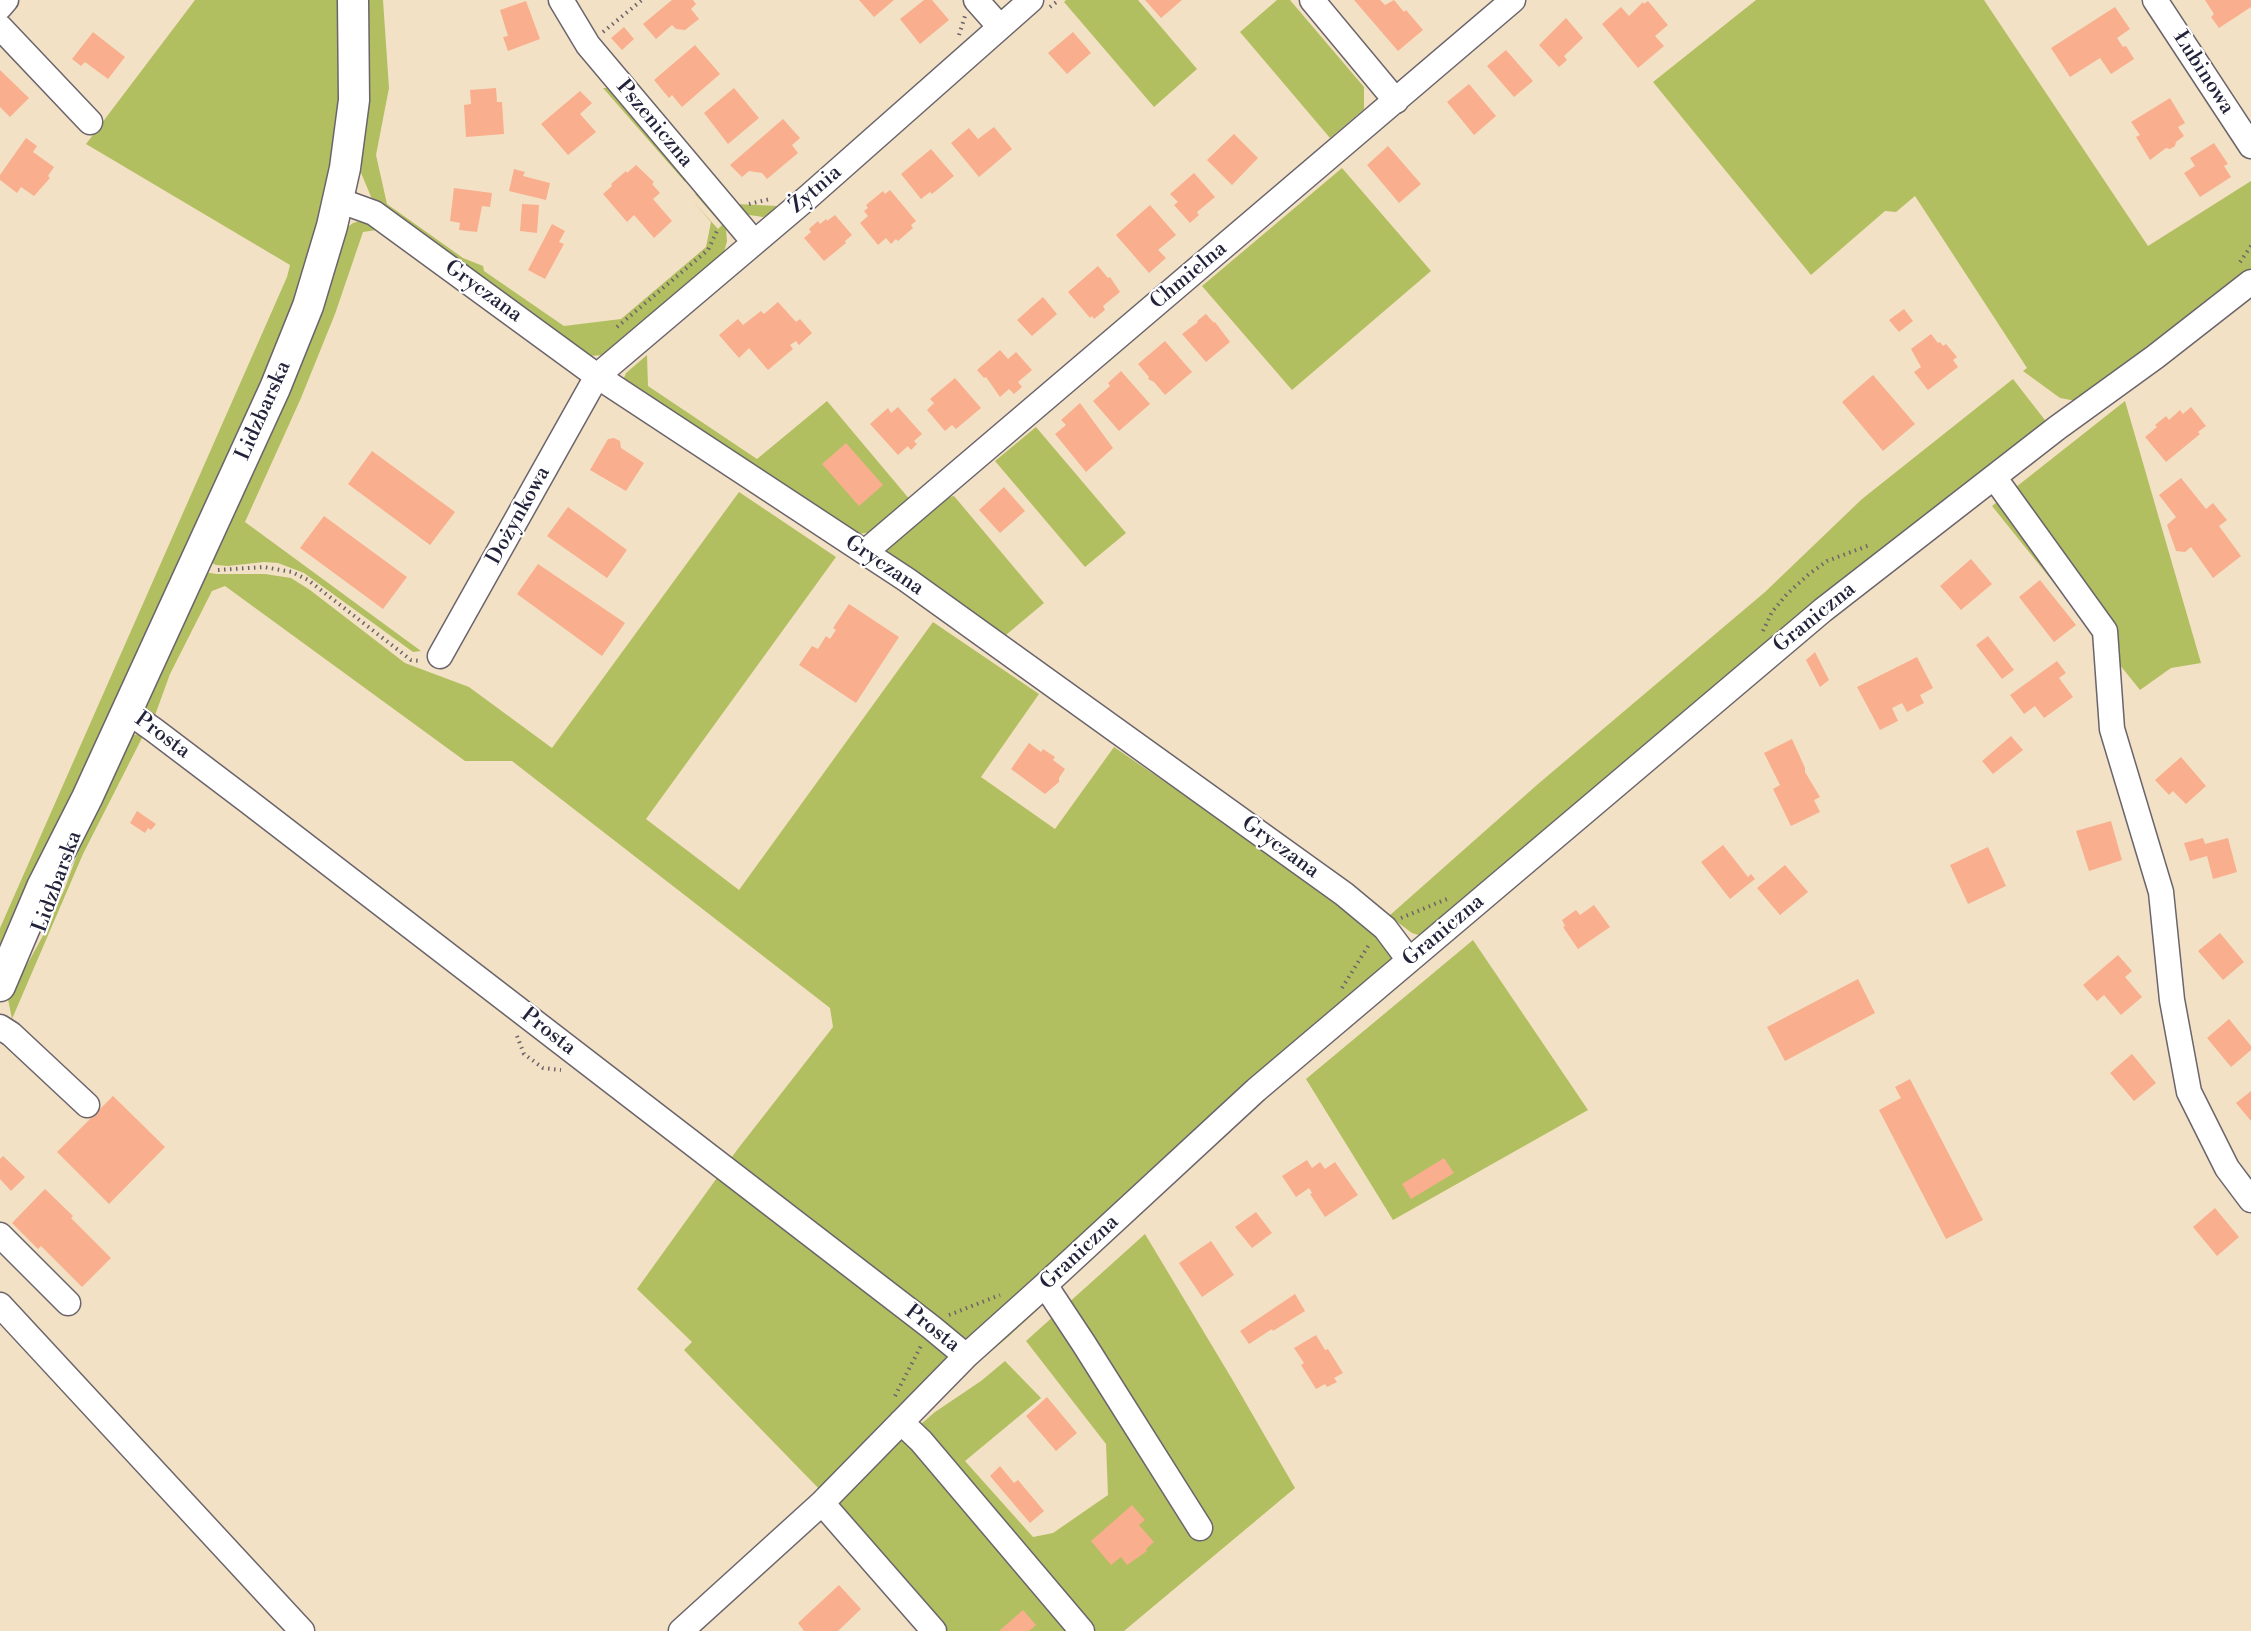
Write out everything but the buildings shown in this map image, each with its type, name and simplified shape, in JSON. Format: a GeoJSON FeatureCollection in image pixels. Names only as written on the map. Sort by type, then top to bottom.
{"type":"FeatureCollection","features":[{"type":"Feature","properties":{"kind":"main road","name":"Lidzbarska"},"geometry":{"type":"LineString","coordinates":[[0,986],[42,887],[87,798],[295,339],[311,296],[338,200],[354,100],[353,0]]}},
{"type":"Feature","properties":{"kind":"main road","name":"Lidzbarska"},"geometry":{"type":"LineString","coordinates":[[0,992],[34,945],[58,893],[87,798]]}},
{"type":"Feature","properties":{"kind":"street"},"geometry":{"type":"LineString","coordinates":[[0,7],[6,0]]}},
{"type":"Feature","properties":{"kind":"street","name":"Pszeniczna"},"geometry":{"type":"LineString","coordinates":[[561,0],[588,45],[754,242]]}},
{"type":"Feature","properties":{"kind":"street","name":"Żytnia"},"geometry":{"type":"LineString","coordinates":[[597,376],[824,183],[1031,0]]}},
{"type":"Feature","properties":{"kind":"street"},"geometry":{"type":"LineString","coordinates":[[1312,0],[1396,101]]}},
{"type":"Feature","properties":{"kind":"street","name":"Chmielna"},"geometry":{"type":"LineString","coordinates":[[865,552],[1513,0]]}},
{"type":"Feature","properties":{"kind":"street","name":"Łubinowa"},"geometry":{"type":"LineString","coordinates":[[2155,0],[2251,146]]}},
{"type":"Feature","properties":{"kind":"street"},"geometry":{"type":"LineString","coordinates":[[977,2],[1000,27]]}},
{"type":"Feature","properties":{"kind":"street"},"geometry":{"type":"LineString","coordinates":[[0,27],[90,122]]}},
{"type":"Feature","properties":{"kind":"street","name":"Gryczana"},"geometry":{"type":"LineString","coordinates":[[338,200],[374,213],[597,376],[906,580],[1344,894],[1385,928],[1409,960]]}},
{"type":"Feature","properties":{"kind":"street","name":"Graniczna"},"geometry":{"type":"LineString","coordinates":[[681,1631],[822,1503],[966,1356],[1256,1090],[1823,610],[2251,282]]}},
{"type":"Feature","properties":{"kind":"street","name":"Dożynkowa"},"geometry":{"type":"LineString","coordinates":[[440,656],[597,376]]}},
{"type":"Feature","properties":{"kind":"street"},"geometry":{"type":"LineString","coordinates":[[1994,477],[2104,631],[2112,729],[2161,892],[2172,1000],[2190,1092],[2228,1168],[2251,1200]]}},
{"type":"Feature","properties":{"kind":"street","name":"Prosta"},"geometry":{"type":"LineString","coordinates":[[127,711],[249,802],[932,1327],[966,1356]]}},
{"type":"Feature","properties":{"kind":"street"},"geometry":{"type":"LineString","coordinates":[[0,1027],[11,1034],[87,1106]]}},
{"type":"Feature","properties":{"kind":"street"},"geometry":{"type":"LineString","coordinates":[[0,1235],[68,1303]]}},
{"type":"Feature","properties":{"kind":"street"},"geometry":{"type":"LineString","coordinates":[[1045,1285],[1200,1528]]}},
{"type":"Feature","properties":{"kind":"street"},"geometry":{"type":"LineString","coordinates":[[0,1305],[302,1631]]}},
{"type":"Feature","properties":{"kind":"street"},"geometry":{"type":"LineString","coordinates":[[901,1422],[921,1441],[1082,1631]]}},
{"type":"Feature","properties":{"kind":"street"},"geometry":{"type":"LineString","coordinates":[[822,1503],[934,1631]]}},
{"type":"Feature","properties":{"kind":"path"},"geometry":{"type":"LineString","coordinates":[[588,45],[642,0]]}},
{"type":"Feature","properties":{"kind":"path"},"geometry":{"type":"LineString","coordinates":[[958,36],[967,10],[977,2]]}},
{"type":"Feature","properties":{"kind":"path"},"geometry":{"type":"LineString","coordinates":[[744,205],[769,201],[778,193]]}},
{"type":"Feature","properties":{"kind":"path"},"geometry":{"type":"LineString","coordinates":[[618,327],[708,250],[718,226]]}},
{"type":"Feature","properties":{"kind":"path"},"geometry":{"type":"LineString","coordinates":[[195,560],[212,569],[223,571],[264,567],[292,572],[308,580],[411,660],[428,662],[440,656]]}},
{"type":"Feature","properties":{"kind":"green space"},"geometry":{"type":"Polygon","coordinates":[[[195,0],[342,0],[343,23],[336,162],[296,295],[246,418],[0,961],[0,928],[287,277],[290,265],[86,144],[195,0]]]}},
{"type":"Feature","properties":{"kind":"green space"},"geometry":{"type":"Polygon","coordinates":[[[366,0],[383,0],[389,88],[376,155],[387,204],[463,258],[483,266],[484,271],[564,326],[621,319],[706,247],[711,222],[692,200],[718,229],[722,225],[695,194],[701,193],[726,229],[727,241],[723,256],[608,355],[587,356],[385,212],[372,199],[361,173],[369,80],[366,0]]]}},
{"type":"Feature","properties":{"kind":"green space"},"geometry":{"type":"Polygon","coordinates":[[[1066,0],[1138,0],[1197,69],[1154,107],[1064,2],[1066,0]]]}},
{"type":"Feature","properties":{"kind":"green space"},"geometry":{"type":"Polygon","coordinates":[[[1277,0],[1290,0],[1364,87],[1364,109],[1330,138],[1240,32],[1277,0]]]}},
{"type":"Feature","properties":{"kind":"green space"},"geometry":{"type":"Polygon","coordinates":[[[1756,0],[1984,0],[2148,246],[2251,181],[2251,283],[2087,403],[2060,398],[2023,371],[2027,368],[1915,196],[1896,212],[1885,211],[1811,275],[1653,82],[1756,0]]]}},
{"type":"Feature","properties":{"kind":"green space"},"geometry":{"type":"Polygon","coordinates":[[[603,88],[608,88],[685,176],[685,182],[603,88]]]}},
{"type":"Feature","properties":{"kind":"green space"},"geometry":{"type":"Polygon","coordinates":[[[1342,168],[1431,271],[1292,390],[1202,286],[1342,168]]]}},
{"type":"Feature","properties":{"kind":"green space"},"geometry":{"type":"Polygon","coordinates":[[[737,204],[780,208],[763,217],[740,211],[737,204]]]}},
{"type":"Feature","properties":{"kind":"green space"},"geometry":{"type":"Polygon","coordinates":[[[363,220],[377,230],[363,232],[335,314],[301,398],[245,522],[421,651],[413,652],[304,573],[278,563],[264,562],[228,566],[216,565],[208,561],[345,229],[363,220]]]}},
{"type":"Feature","properties":{"kind":"green space"},"geometry":{"type":"Polygon","coordinates":[[[647,355],[648,386],[757,459],[827,401],[911,501],[871,532],[858,534],[627,385],[624,378],[626,373],[647,355]]]}},
{"type":"Feature","properties":{"kind":"green space"},"geometry":{"type":"Polygon","coordinates":[[[2013,379],[2048,424],[1422,936],[1412,933],[1389,916],[1538,784],[1765,592],[1862,499],[2013,379]]]}},
{"type":"Feature","properties":{"kind":"green space"},"geometry":{"type":"Polygon","coordinates":[[[2125,401],[2201,663],[2171,668],[2140,690],[1992,506],[2125,401]]]}},
{"type":"Feature","properties":{"kind":"green space"},"geometry":{"type":"Polygon","coordinates":[[[1036,427],[1126,533],[1085,567],[995,461],[1036,427]]]}},
{"type":"Feature","properties":{"kind":"green space"},"geometry":{"type":"Polygon","coordinates":[[[739,492],[836,557],[646,819],[739,890],[933,622],[1039,694],[981,777],[1055,829],[1114,747],[1298,873],[1400,948],[1404,960],[1008,1337],[823,1493],[684,1350],[692,1342],[637,1289],[737,1150],[833,1027],[830,1008],[512,761],[465,761],[225,586],[212,591],[170,674],[154,718],[147,714],[141,704],[203,572],[265,574],[291,578],[405,663],[469,687],[552,748],[739,492]]]}},
{"type":"Feature","properties":{"kind":"green space"},"geometry":{"type":"Polygon","coordinates":[[[954,496],[1044,603],[1000,640],[889,556],[887,550],[890,541],[941,499],[954,496]]]}},
{"type":"Feature","properties":{"kind":"green space"},"geometry":{"type":"Polygon","coordinates":[[[144,734],[83,854],[12,1019],[8,999],[45,932],[65,888],[88,824],[129,735],[144,734]]]}},
{"type":"Feature","properties":{"kind":"green space"},"geometry":{"type":"Polygon","coordinates":[[[1473,940],[1588,1110],[1393,1220],[1306,1079],[1473,940]]]}},
{"type":"Feature","properties":{"kind":"green space"},"geometry":{"type":"Polygon","coordinates":[[[1145,1234],[1295,1488],[1124,1631],[940,1631],[839,1513],[837,1496],[935,1412],[981,1381],[1005,1361],[1041,1398],[965,1461],[1033,1537],[1053,1533],[1108,1495],[1106,1444],[1026,1341],[1145,1234]]]}}]}
